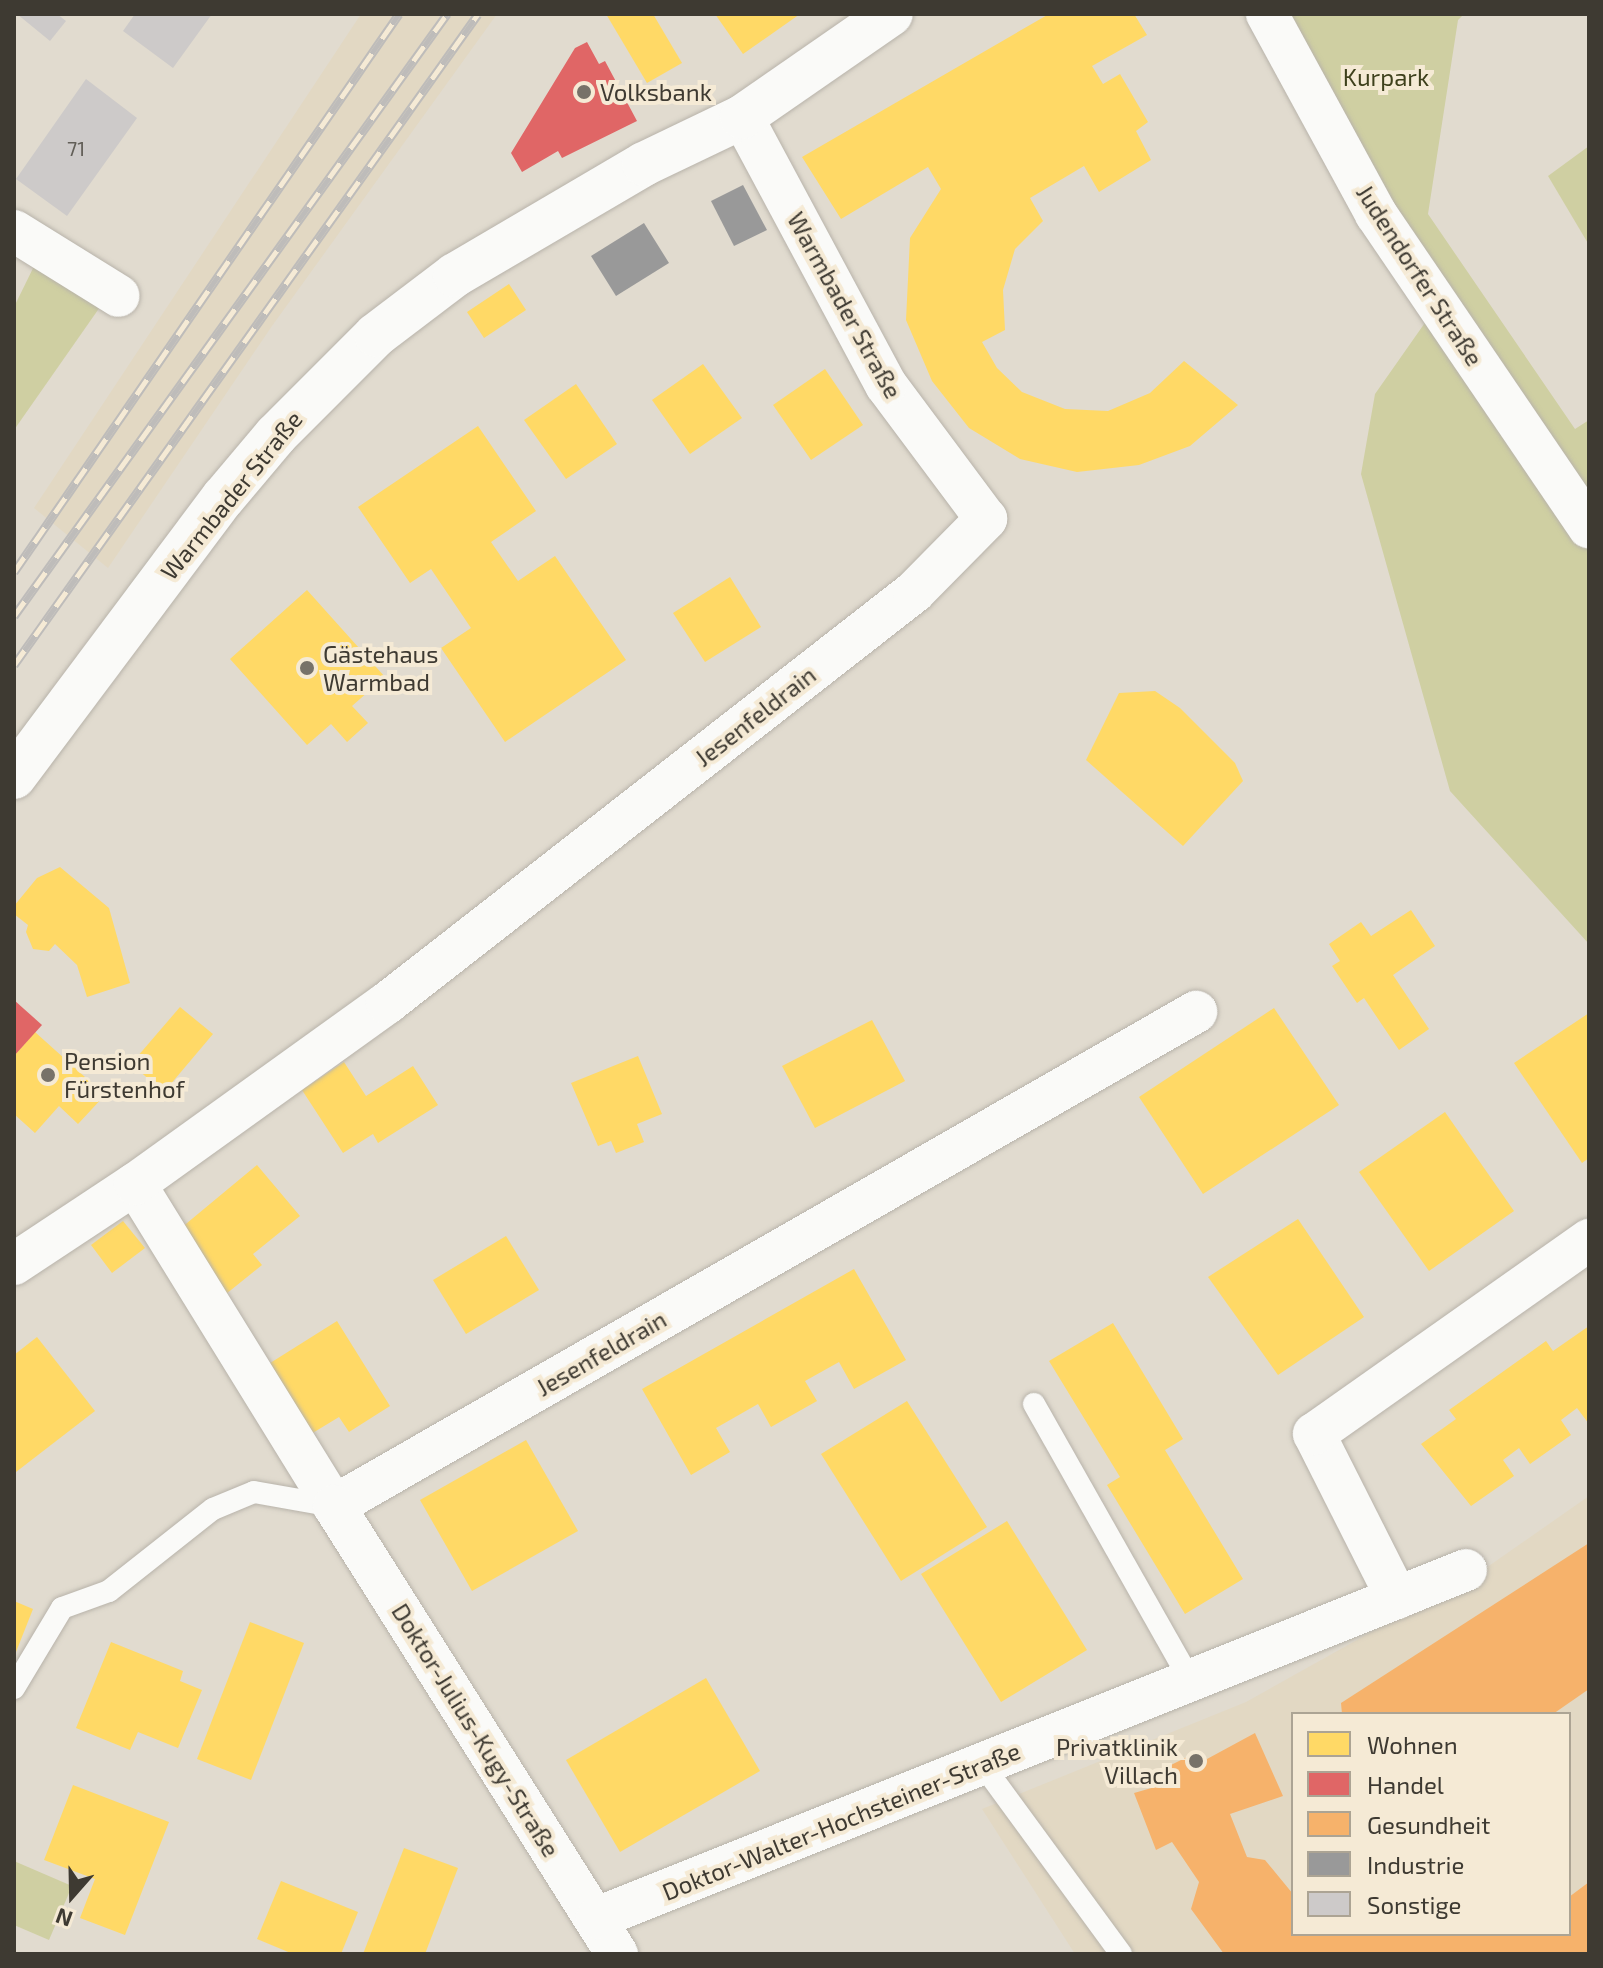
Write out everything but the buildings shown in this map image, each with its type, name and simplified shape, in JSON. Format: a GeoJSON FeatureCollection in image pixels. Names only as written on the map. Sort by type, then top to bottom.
{"type":"FeatureCollection","features":[{"type":"Feature","properties":{"kind":"street","name":"Warmbader Straße"},"geometry":{"type":"LineString","coordinates":[[14,777],[232,488],[276,435],[376,335],[455,275],[519,235],[644,164],[742,117],[891,14]]}},
{"type":"Feature","properties":{"kind":"street","name":"Judendorfer Straße"},"geometry":{"type":"LineString","coordinates":[[1267,14],[1376,214],[1589,527]]}},
{"type":"Feature","properties":{"kind":"street","name":"Warmbader Straße"},"geometry":{"type":"LineString","coordinates":[[742,117],[886,385],[986,519],[914,592]]}},
{"type":"Feature","properties":{"kind":"street"},"geometry":{"type":"LineString","coordinates":[[14,231],[119,296]]}},
{"type":"Feature","properties":{"kind":"street","name":"Jesenfeldrain"},"geometry":{"type":"LineString","coordinates":[[14,1264],[135,1184],[387,1003],[914,592]]}},
{"type":"Feature","properties":{"kind":"street","name":"Jesenfeldrain"},"geometry":{"type":"LineString","coordinates":[[334,1506],[1196,1012]]}},
{"type":"Feature","properties":{"kind":"street"},"geometry":{"type":"LineString","coordinates":[[135,1184],[334,1506]]}},
{"type":"Feature","properties":{"kind":"street"},"geometry":{"type":"LineString","coordinates":[[1397,1598],[1314,1434],[1589,1240]]}},
{"type":"Feature","properties":{"kind":"street","name":"Doktor-Julius-Kugy-Straße"},"geometry":{"type":"LineString","coordinates":[[334,1506],[617,1954]]}},
{"type":"Feature","properties":{"kind":"street","name":"Doktor-Walter-Hochsteiner-Straße"},"geometry":{"type":"LineString","coordinates":[[597,1918],[1466,1570]]}},
{"type":"Feature","properties":{"kind":"lane"},"geometry":{"type":"LineString","coordinates":[[1034,1404],[1190,1680]]}},
{"type":"Feature","properties":{"kind":"lane"},"geometry":{"type":"LineString","coordinates":[[14,1688],[62,1608],[109,1591],[213,1509],[254,1492],[334,1506]]}},
{"type":"Feature","properties":{"kind":"lane"},"geometry":{"type":"LineString","coordinates":[[982,1764],[1121,1954]]}},
{"type":"Feature","properties":{"kind":"shaded area"},"geometry":{"type":"Polygon","coordinates":[[[361,14],[497,14],[272,326],[108,568],[34,508],[361,14]]]}},
{"type":"Feature","properties":{"kind":"shaded area","name":"Privatklinik Villach"},"geometry":{"type":"Polygon","coordinates":[[[1589,1496],[1589,1954],[1075,1954],[982,1809],[1246,1702],[1486,1568],[1589,1496]]]}},
{"type":"Feature","properties":{"kind":"green space","name":"Kurpark"},"geometry":{"type":"Polygon","coordinates":[[[1290,14],[1464,14],[1458,20],[1428,214],[1575,429],[1589,420],[1589,944],[1450,791],[1361,474],[1375,394],[1429,317],[1290,14]]]}},
{"type":"Feature","properties":{"kind":"green space"},"geometry":{"type":"Polygon","coordinates":[[[1589,146],[1589,245],[1548,176],[1589,146]]]}},
{"type":"Feature","properties":{"kind":"green space"},"geometry":{"type":"Polygon","coordinates":[[[40,254],[100,307],[14,430],[14,307],[40,254]]]}},
{"type":"Feature","properties":{"kind":"green space"},"geometry":{"type":"Polygon","coordinates":[[[14,1861],[72,1886],[49,1940],[14,1925],[14,1861]]]}},
{"type":"Feature","properties":{"kind":"railway"},"geometry":{"type":"LineString","coordinates":[[14,572],[399,14]]}},
{"type":"Feature","properties":{"kind":"railway"},"geometry":{"type":"LineString","coordinates":[[14,616],[447,14]]}},
{"type":"Feature","properties":{"kind":"railway"},"geometry":{"type":"LineString","coordinates":[[14,665],[478,14]]}},
{"type":"Feature","properties":{"kind":"place","name":"Volksbank"},"geometry":{"type":"Point","coordinates":[584,92]}},
{"type":"Feature","properties":{"kind":"place","name":"Gästehaus Warmbad"},"geometry":{"type":"Point","coordinates":[307,668]}},
{"type":"Feature","properties":{"kind":"place","name":"Pension Fürstenhof"},"geometry":{"type":"Point","coordinates":[48,1075]}},
{"type":"Feature","properties":{"kind":"place","name":"Privatklinik Villach"},"geometry":{"type":"Point","coordinates":[1196,1761]}}]}
